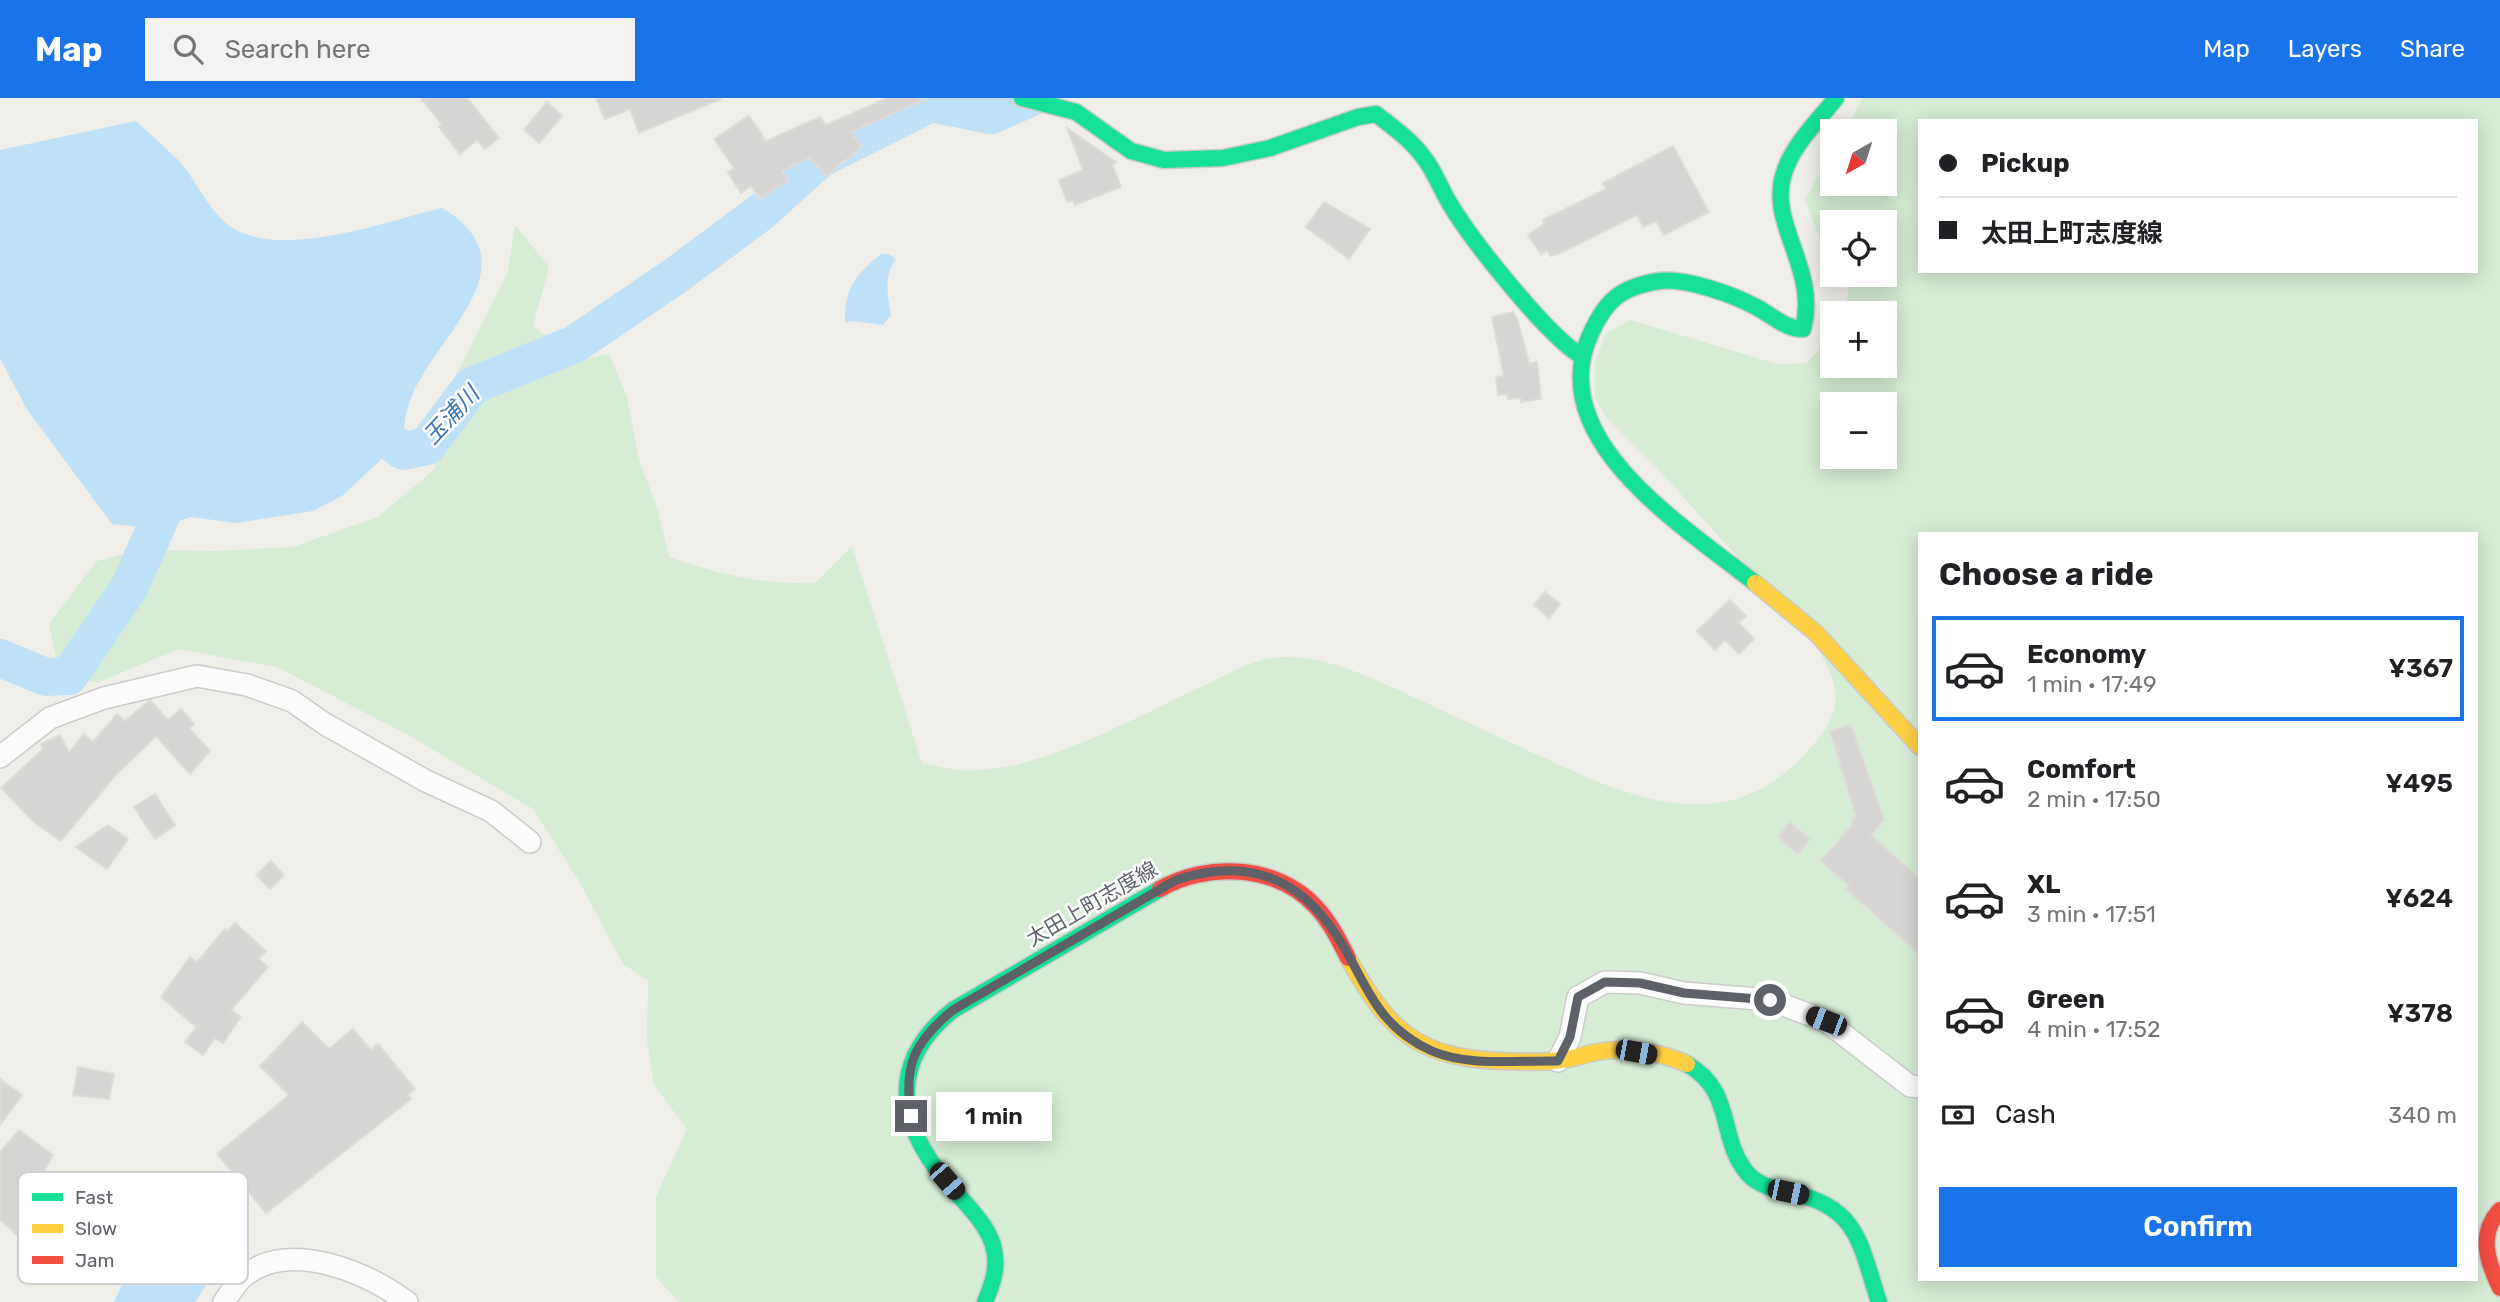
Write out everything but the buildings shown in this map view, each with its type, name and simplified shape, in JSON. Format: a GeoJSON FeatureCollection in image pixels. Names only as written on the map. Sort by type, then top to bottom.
{"type":"FeatureCollection","features":[{"type":"Feature","properties":{"kind":"street"},"geometry":{"type":"LineString","coordinates":[[1022,98],[1076,112],[1131,151],[1164,160],[1223,158],[1270,148],[1358,117],[1376,114],[1411,142],[1427,161],[1451,206],[1489,256],[1562,344],[1580,355]]}},
{"type":"Feature","properties":{"kind":"street"},"geometry":{"type":"LineString","coordinates":[[1836,98],[1792,155],[1781,183],[1783,218],[1809,288],[1808,317],[1803,329],[1792,328],[1755,306],[1707,287],[1660,281],[1623,292],[1603,306],[1580,355],[1586,415],[1612,460],[1631,482],[1816,633],[1918,745]]}},
{"type":"Feature","properties":{"kind":"street"},"geometry":{"type":"LineString","coordinates":[[0,757],[50,718],[104,698],[197,676],[247,685],[292,701],[426,781],[491,811],[530,842]]}},
{"type":"Feature","properties":{"kind":"street","name":"太田上町志度線"},"geometry":{"type":"LineString","coordinates":[[985,1302],[998,1273],[994,1242],[976,1214],[933,1165],[919,1140],[907,1094],[908,1073],[915,1050],[930,1029],[953,1010],[1176,880],[1208,870],[1242,870],[1275,879],[1304,897],[1328,923],[1382,1014],[1406,1036],[1433,1051],[1461,1059],[1558,1061],[1603,1051],[1636,1052],[1668,1058],[1695,1069],[1715,1087],[1727,1111],[1738,1161],[1750,1176],[1788,1192],[1814,1197],[1836,1207],[1851,1220],[1861,1237],[1879,1302]]}},
{"type":"Feature","properties":{"kind":"street"},"geometry":{"type":"LineString","coordinates":[[1558,1061],[1570,1037],[1578,997],[1605,982],[1640,983],[1684,993],[1770,1000],[1826,1021],[1910,1086],[1918,1087]]}},
{"type":"Feature","properties":{"kind":"street"},"geometry":{"type":"LineString","coordinates":[[2500,1210],[2494,1215],[2485,1236],[2487,1259],[2500,1288]]}},
{"type":"Feature","properties":{"kind":"street"},"geometry":{"type":"LineString","coordinates":[[248,1274],[279,1259],[306,1261],[352,1272],[407,1302]]}},
{"type":"Feature","properties":{"kind":"street"},"geometry":{"type":"LineString","coordinates":[[224,1302],[238,1284]]}},
{"type":"Feature","properties":{"kind":"green space"},"geometry":{"type":"Polygon","coordinates":[[[1863,98],[2500,98],[2500,1302],[679,1302],[656,1277],[656,1197],[687,1129],[654,1085],[647,1041],[648,981],[623,964],[579,881],[533,809],[410,736],[277,667],[178,649],[97,683],[59,670],[49,624],[97,561],[139,550],[216,551],[293,547],[378,517],[435,469],[436,415],[508,271],[515,225],[549,267],[533,326],[580,360],[609,354],[627,397],[639,460],[658,510],[669,557],[741,577],[815,583],[852,546],[922,763],[959,770],[1020,764],[1084,742],[1242,667],[1284,657],[1317,660],[1362,674],[1614,788],[1650,799],[1686,804],[1720,802],[1754,792],[1787,772],[1818,739],[1833,713],[1835,690],[1832,679],[1814,642],[1660,471],[1606,417],[1595,398],[1595,364],[1605,334],[1630,320],[1777,364],[1807,363],[1820,348],[1820,378],[1897,378],[1897,301],[1846,301],[1849,287],[1897,287],[1897,210],[1820,210],[1820,238],[1805,199],[1820,173],[1820,196],[1897,196],[1897,119],[1851,119],[1863,98]]]}},
{"type":"Feature","properties":{"kind":"water"},"geometry":{"type":"Polygon","coordinates":[[[136,121],[179,161],[221,218],[228,225],[249,235],[275,240],[333,235],[442,208],[469,230],[480,252],[480,276],[472,300],[424,373],[411,398],[404,424],[404,451],[387,454],[342,496],[313,511],[236,523],[191,517],[156,528],[112,524],[26,408],[0,358],[0,150],[136,121]]]}},
{"type":"Feature","properties":{"kind":"water"},"geometry":{"type":"Polygon","coordinates":[[[881,254],[889,254],[896,259],[888,279],[891,315],[883,325],[852,321],[845,323],[847,301],[853,284],[864,269],[881,254]]]}},
{"type":"Feature","properties":{"kind":"water"},"geometry":{"type":"Polygon","coordinates":[[[122,1284],[207,1284],[195,1302],[114,1302],[122,1284]]]}},
{"type":"Feature","properties":{"kind":"waterway","name":"玉浦川"},"geometry":{"type":"LineString","coordinates":[[361,428],[370,428],[404,451],[427,446],[472,386],[575,344],[675,276],[761,212],[821,158],[931,103],[991,115],[1030,98]]}},
{"type":"Feature","properties":{"kind":"waterway","name":"玉浦川"},"geometry":{"type":"LineString","coordinates":[[0,658],[46,677],[69,676],[129,588],[165,507],[188,491]]}},
{"type":"Feature","properties":{"kind":"traffic: fast"},"geometry":{"type":"LineString","coordinates":[[1022,98],[1076,112],[1131,151],[1164,160],[1223,158],[1270,148],[1358,117],[1376,114],[1422,155],[1447,199],[1492,262],[1548,328],[1580,355]]}},
{"type":"Feature","properties":{"kind":"traffic: fast"},"geometry":{"type":"LineString","coordinates":[[1755,583],[1659,507],[1628,477],[1602,444],[1586,409],[1581,372],[1591,333],[1609,304],[1625,291],[1659,281],[1695,284],[1722,292],[1756,307],[1784,324],[1803,329],[1806,307],[1804,286],[1782,210],[1781,192],[1784,173],[1793,152],[1836,98]]}},
{"type":"Feature","properties":{"kind":"traffic: fast"},"geometry":{"type":"LineString","coordinates":[[985,1302],[995,1267],[993,1245],[979,1219],[929,1159],[917,1137],[909,1114],[909,1071],[918,1050],[932,1030],[953,1010],[1160,889]]}},
{"type":"Feature","properties":{"kind":"traffic: fast"},"geometry":{"type":"LineString","coordinates":[[1687,1064],[1713,1088],[1720,1102],[1732,1146],[1748,1174],[1769,1187],[1814,1199],[1831,1208],[1854,1231],[1879,1302]]}},
{"type":"Feature","properties":{"kind":"traffic: slow"},"geometry":{"type":"LineString","coordinates":[[1755,583],[1816,633],[1918,745]]}},
{"type":"Feature","properties":{"kind":"traffic: slow"},"geometry":{"type":"LineString","coordinates":[[1348,958],[1377,1004],[1392,1021],[1426,1046],[1448,1054],[1473,1059],[1539,1062],[1608,1050],[1632,1050],[1655,1053],[1687,1064]]}},
{"type":"Feature","properties":{"kind":"traffic: jam"},"geometry":{"type":"LineString","coordinates":[[1160,889],[1179,880],[1220,871],[1262,875],[1282,882],[1316,907],[1330,925],[1348,958]]}},
{"type":"Feature","properties":{"kind":"traffic: jam"},"geometry":{"type":"LineString","coordinates":[[2500,1210],[2493,1219],[2487,1238],[2488,1258],[2500,1288]]}},
{"type":"Feature","properties":{"kind":"route"},"geometry":{"type":"LineString","coordinates":[[911,1116],[907,1094],[908,1073],[915,1050],[930,1029],[953,1010],[1176,880],[1208,870],[1242,870],[1275,879],[1304,897],[1328,923],[1382,1014],[1406,1036],[1433,1051],[1461,1059],[1558,1061],[1570,1037],[1578,997],[1605,982],[1640,983],[1684,993],[1770,1000]]}}]}
